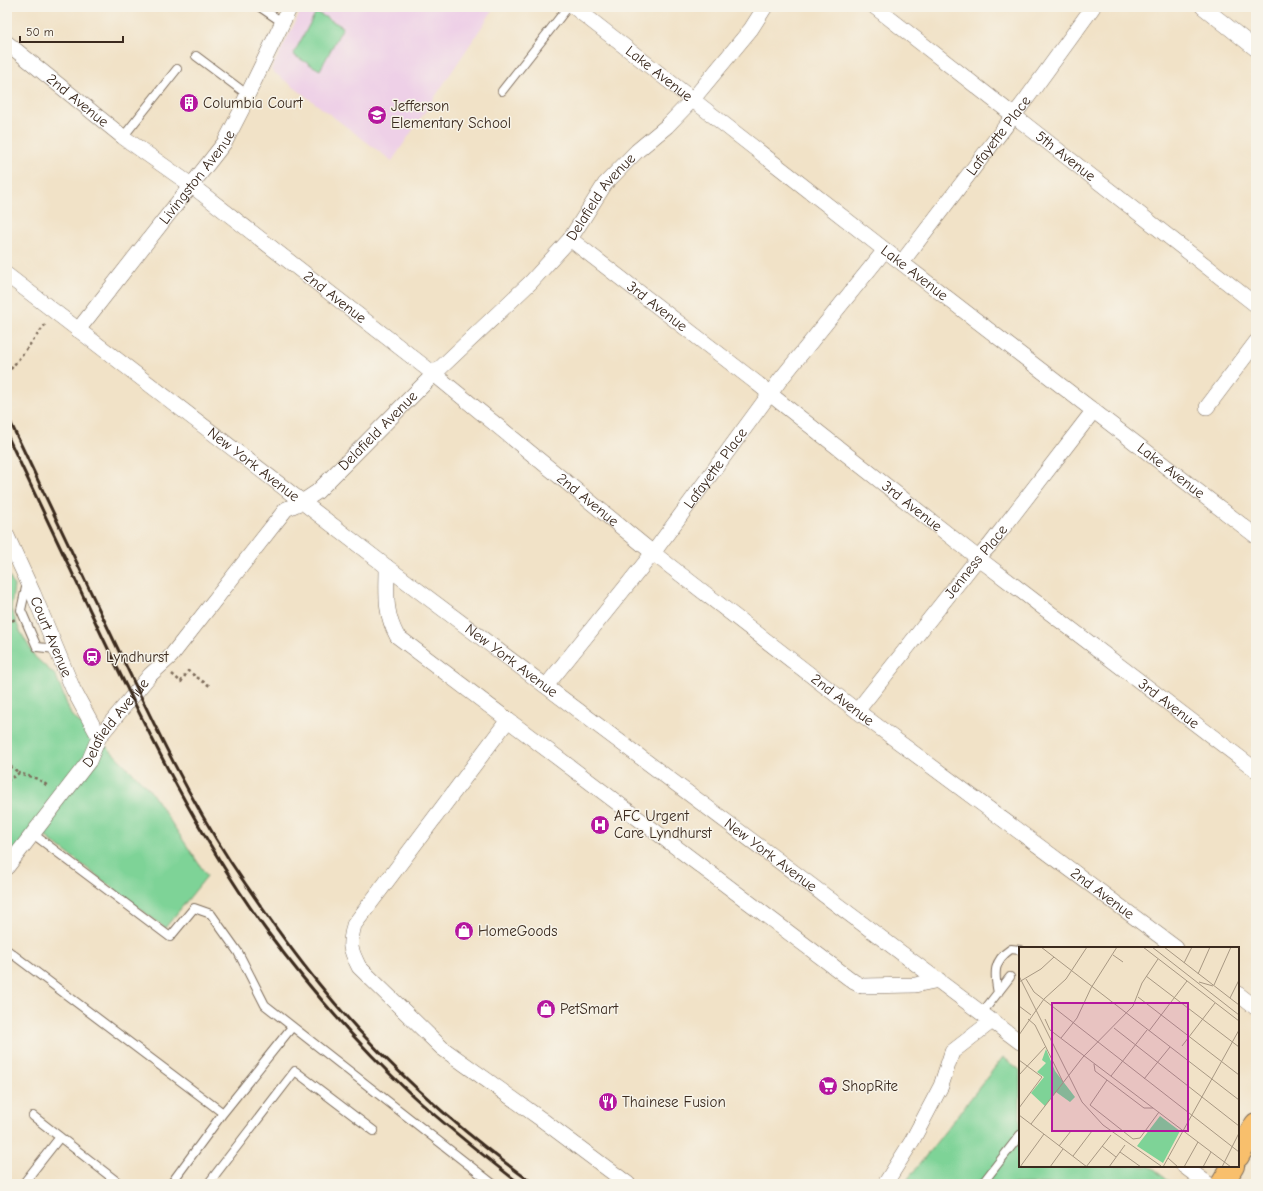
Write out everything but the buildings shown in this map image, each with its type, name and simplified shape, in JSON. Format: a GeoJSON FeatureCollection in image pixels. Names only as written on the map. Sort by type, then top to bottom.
{"type":"FeatureCollection","features":[{"type":"Feature","properties":{"kind":"main road"},"geometry":{"type":"LineString","coordinates":[[1239,1154],[1256,1124]]}},
{"type":"Feature","properties":{"kind":"main road"},"geometry":{"type":"LineString","coordinates":[[1222,1184],[1232,1167]]}},
{"type":"Feature","properties":{"kind":"street","name":"Livingston Avenue"},"geometry":{"type":"LineString","coordinates":[[78,330],[225,142],[242,110],[243,104],[290,7]]}},
{"type":"Feature","properties":{"kind":"street","name":"Lake Avenue"},"geometry":{"type":"LineString","coordinates":[[574,7],[885,250],[1256,536]]}},
{"type":"Feature","properties":{"kind":"street","name":"Delafield Avenue"},"geometry":{"type":"LineString","coordinates":[[7,867],[89,761],[99,737],[150,675],[171,656],[286,509],[302,502],[317,492],[434,374],[531,282],[570,239],[605,184],[637,151],[667,126],[693,99],[750,29],[765,7]]}},
{"type":"Feature","properties":{"kind":"street","name":"5th Avenue"},"geometry":{"type":"LineString","coordinates":[[874,7],[1256,304]]}},
{"type":"Feature","properties":{"kind":"street","name":"Lafayette Place"},"geometry":{"type":"LineString","coordinates":[[902,262],[1014,115],[1093,7]]}},
{"type":"Feature","properties":{"kind":"street"},"geometry":{"type":"LineString","coordinates":[[1202,7],[1256,49]]}},
{"type":"Feature","properties":{"kind":"street","name":"2nd Avenue"},"geometry":{"type":"LineString","coordinates":[[7,43],[123,138],[191,185],[434,374],[654,553],[857,711],[1175,947]]}},
{"type":"Feature","properties":{"kind":"street","name":"3rd Avenue"},"geometry":{"type":"LineString","coordinates":[[570,239],[978,558],[1256,770]]}},
{"type":"Feature","properties":{"kind":"street","name":"Lafayette Place"},"geometry":{"type":"LineString","coordinates":[[546,686],[654,553],[770,394],[885,250]]}},
{"type":"Feature","properties":{"kind":"street","name":"New York Avenue"},"geometry":{"type":"LineString","coordinates":[[7,275],[302,502],[1019,1041]]}},
{"type":"Feature","properties":{"kind":"street"},"geometry":{"type":"LineString","coordinates":[[1208,407],[1256,342]]}},
{"type":"Feature","properties":{"kind":"street","name":"Jenness Place"},"geometry":{"type":"LineString","coordinates":[[857,711],[978,558],[990,545],[1094,410]]}},
{"type":"Feature","properties":{"kind":"street","name":"Court Avenue"},"geometry":{"type":"LineString","coordinates":[[7,536],[28,581],[73,689],[99,737]]}},
{"type":"Feature","properties":{"kind":"street"},"geometry":{"type":"LineString","coordinates":[[388,567],[386,604],[391,624],[397,636],[854,982],[862,986],[915,985],[938,980]]}},
{"type":"Feature","properties":{"kind":"street"},"geometry":{"type":"LineString","coordinates":[[508,720],[354,925],[350,942],[351,952],[359,967],[442,1048],[628,1184]]}},
{"type":"Feature","properties":{"kind":"street"},"geometry":{"type":"LineString","coordinates":[[1239,995],[1256,1008]]}},
{"type":"Feature","properties":{"kind":"street"},"geometry":{"type":"LineString","coordinates":[[885,1184],[912,1140],[941,1086],[952,1052],[987,1017]]}},
{"type":"Feature","properties":{"kind":"street"},"geometry":{"type":"LineString","coordinates":[[1185,1167],[1208,1184]]}},
{"type":"Feature","properties":{"kind":"lane"},"geometry":{"type":"LineString","coordinates":[[260,7],[282,22]]}},
{"type":"Feature","properties":{"kind":"lane"},"geometry":{"type":"LineString","coordinates":[[502,91],[568,7]]}},
{"type":"Feature","properties":{"kind":"lane"},"geometry":{"type":"LineString","coordinates":[[196,56],[248,95]]}},
{"type":"Feature","properties":{"kind":"lane"},"geometry":{"type":"LineString","coordinates":[[123,138],[177,69]]}},
{"type":"Feature","properties":{"kind":"lane"},"geometry":{"type":"LineString","coordinates":[[32,834],[170,936],[194,908],[211,914],[238,952],[265,1005],[493,1184]]}},
{"type":"Feature","properties":{"kind":"lane"},"geometry":{"type":"LineString","coordinates":[[998,993],[995,972],[998,963],[1002,955],[1011,949],[1019,950]]}},
{"type":"Feature","properties":{"kind":"lane"},"geometry":{"type":"LineString","coordinates":[[7,950],[223,1113]]}},
{"type":"Feature","properties":{"kind":"lane"},"geometry":{"type":"LineString","coordinates":[[987,1017],[998,993],[1010,977]]}},
{"type":"Feature","properties":{"kind":"lane"},"geometry":{"type":"LineString","coordinates":[[174,1183],[223,1113],[292,1027]]}},
{"type":"Feature","properties":{"kind":"lane"},"geometry":{"type":"LineString","coordinates":[[208,1184],[295,1071],[374,1131]]}},
{"type":"Feature","properties":{"kind":"lane"},"geometry":{"type":"LineString","coordinates":[[33,1116],[120,1184]]}},
{"type":"Feature","properties":{"kind":"lane"},"geometry":{"type":"LineString","coordinates":[[982,1184],[1019,1136]]}},
{"type":"Feature","properties":{"kind":"lane"},"geometry":{"type":"LineString","coordinates":[[23,1184],[60,1137]]}},
{"type":"Feature","properties":{"kind":"path"},"geometry":{"type":"LineString","coordinates":[[7,374],[45,325]]}},
{"type":"Feature","properties":{"kind":"path"},"geometry":{"type":"LineString","coordinates":[[7,624],[16,618]]}},
{"type":"Feature","properties":{"kind":"path"},"geometry":{"type":"LineString","coordinates":[[171,674],[181,682],[188,671],[211,687]]}},
{"type":"Feature","properties":{"kind":"path"},"geometry":{"type":"LineString","coordinates":[[7,748],[10,766],[19,773],[38,780],[48,786]]}},
{"type":"Feature","properties":{"kind":"path"},"geometry":{"type":"LineString","coordinates":[[7,781],[19,773]]}},
{"type":"Feature","properties":{"kind":"shaded area","name":"Jefferson Elementary School"},"geometry":{"type":"Polygon","coordinates":[[[303,7],[495,7],[392,161],[271,70],[303,7]]]}},
{"type":"Feature","properties":{"kind":"green space"},"geometry":{"type":"Polygon","coordinates":[[[316,12],[343,27],[320,70],[293,55],[316,12]]]}},
{"type":"Feature","properties":{"kind":"green space"},"geometry":{"type":"Polygon","coordinates":[[[7,572],[14,586],[11,609],[20,631],[35,657],[56,676],[71,715],[105,745],[149,789],[207,876],[165,928],[37,830],[7,868],[7,572]]]}},
{"type":"Feature","properties":{"kind":"green space"},"geometry":{"type":"Polygon","coordinates":[[[1003,1057],[1019,1069],[1019,1167],[1150,1167],[1173,1184],[904,1184],[1003,1057]]]}},
{"type":"Feature","properties":{"kind":"railway"},"geometry":{"type":"LineString","coordinates":[[7,415],[170,756],[214,835],[251,892],[307,969],[342,1012],[367,1039],[448,1116],[505,1163],[534,1184]]}},
{"type":"Feature","properties":{"kind":"railway"},"geometry":{"type":"LineString","coordinates":[[7,435],[120,674],[177,787],[219,860],[242,895],[266,930],[300,974],[373,1057],[439,1119],[520,1184]]}},
{"type":"Feature","properties":{"kind":"place","name":"Columbia Court"},"geometry":{"type":"Point","coordinates":[189,103]}},
{"type":"Feature","properties":{"kind":"place","name":"Jefferson Elementary School"},"geometry":{"type":"Point","coordinates":[377,115]}},
{"type":"Feature","properties":{"kind":"place","name":"Lyndhurst"},"geometry":{"type":"Point","coordinates":[92,657]}},
{"type":"Feature","properties":{"kind":"place","name":"AFC Urgent Care Lyndhurst"},"geometry":{"type":"Point","coordinates":[600,825]}},
{"type":"Feature","properties":{"kind":"place","name":"HomeGoods"},"geometry":{"type":"Point","coordinates":[464,931]}},
{"type":"Feature","properties":{"kind":"place","name":"PetSmart"},"geometry":{"type":"Point","coordinates":[546,1009]}},
{"type":"Feature","properties":{"kind":"place","name":"ShopRite"},"geometry":{"type":"Point","coordinates":[828,1086]}},
{"type":"Feature","properties":{"kind":"place","name":"Thainese Fusion"},"geometry":{"type":"Point","coordinates":[608,1102]}}]}
